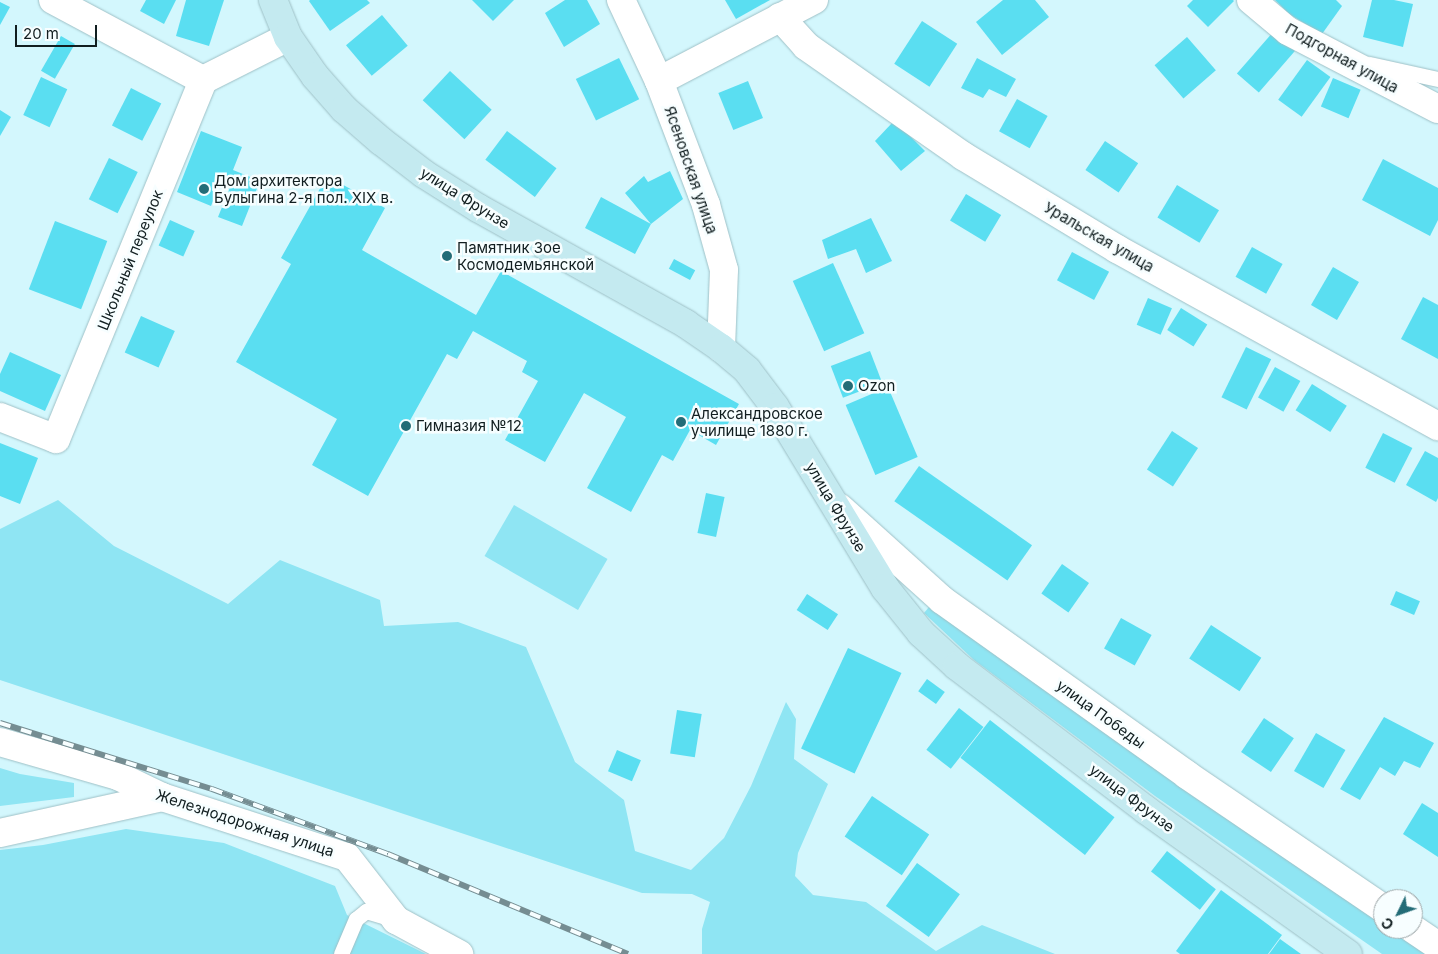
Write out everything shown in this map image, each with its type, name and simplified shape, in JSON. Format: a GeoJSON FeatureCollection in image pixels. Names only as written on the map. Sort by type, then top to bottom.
{"type":"FeatureCollection","features":[{"type":"Feature","properties":{"kind":"main road","name":"улица Фрунзе"},"geometry":{"type":"LineString","coordinates":[[273,0],[288,37],[315,76],[344,109],[424,174],[478,208],[686,324],[722,348],[747,370],[775,407],[885,588],[921,633],[957,666],[1146,810],[1348,954]]}},
{"type":"Feature","properties":{"kind":"street"},"geometry":{"type":"LineString","coordinates":[[53,0],[203,80],[288,37]]}},
{"type":"Feature","properties":{"kind":"street","name":"Ясеновская улица"},"geometry":{"type":"LineString","coordinates":[[621,0],[659,81],[706,206],[724,270],[722,348]]}},
{"type":"Feature","properties":{"kind":"street"},"geometry":{"type":"LineString","coordinates":[[659,81],[814,0]]}},
{"type":"Feature","properties":{"kind":"street","name":"Подгорная улица"},"geometry":{"type":"LineString","coordinates":[[1251,0],[1288,31],[1438,110]]}},
{"type":"Feature","properties":{"kind":"street","name":"Уральская улица"},"geometry":{"type":"LineString","coordinates":[[780,17],[806,46],[963,156],[1117,249],[1438,426]]}},
{"type":"Feature","properties":{"kind":"street","name":"Школьный переулок"},"geometry":{"type":"LineString","coordinates":[[0,417],[56,439],[203,80]]}},
{"type":"Feature","properties":{"kind":"street","name":"улица Победы"},"geometry":{"type":"LineString","coordinates":[[834,502],[942,600],[1187,776],[1373,901]]}},
{"type":"Feature","properties":{"kind":"street","name":"Железнодорожная улица"},"geometry":{"type":"LineString","coordinates":[[0,742],[118,776],[162,797],[348,857],[396,920],[459,954]]}},
{"type":"Feature","properties":{"kind":"street"},"geometry":{"type":"LineString","coordinates":[[0,833],[162,797]]}},
{"type":"Feature","properties":{"kind":"street"},"geometry":{"type":"LineString","coordinates":[[1423,936],[1438,946]]}},
{"type":"Feature","properties":{"kind":"lane"},"geometry":{"type":"LineString","coordinates":[[1334,56],[1438,79]]}},
{"type":"Feature","properties":{"kind":"lane"},"geometry":{"type":"LineString","coordinates":[[341,954],[356,920],[366,911],[396,920]]}},
{"type":"Feature","properties":{"kind":"shaded area"},"geometry":{"type":"Polygon","coordinates":[[[58,500],[114,546],[228,604],[280,560],[380,600],[384,626],[458,622],[526,647],[575,762],[624,800],[635,851],[691,870],[724,838],[751,786],[786,702],[796,719],[794,759],[828,784],[798,853],[795,876],[813,895],[866,902],[936,951],[982,925],[1055,954],[702,954],[702,929],[710,902],[692,894],[642,893],[0,680],[0,529],[58,500]]]}},
{"type":"Feature","properties":{"kind":"shaded area"},"geometry":{"type":"Polygon","coordinates":[[[514,505],[608,559],[578,610],[485,556],[514,505]]]}},
{"type":"Feature","properties":{"kind":"shaded area"},"geometry":{"type":"Polygon","coordinates":[[[929,607],[1178,785],[1373,918],[1373,939],[1404,939],[1426,954],[1382,954],[1155,796],[974,660],[924,613],[929,607]]]}},
{"type":"Feature","properties":{"kind":"shaded area"},"geometry":{"type":"Polygon","coordinates":[[[0,768],[20,774],[74,783],[74,797],[0,806],[0,768]]]}},
{"type":"Feature","properties":{"kind":"shaded area"},"geometry":{"type":"Polygon","coordinates":[[[126,829],[224,843],[335,886],[347,915],[426,954],[0,954],[0,850],[43,845],[126,829]]]}},
{"type":"Feature","properties":{"kind":"building"},"geometry":{"type":"Polygon","coordinates":[[[146,0],[176,0],[164,24],[140,11],[146,0]]]}},
{"type":"Feature","properties":{"kind":"building"},"geometry":{"type":"Polygon","coordinates":[[[186,0],[224,0],[209,46],[176,36],[186,0]]]}},
{"type":"Feature","properties":{"kind":"building"},"geometry":{"type":"Polygon","coordinates":[[[310,0],[367,0],[370,3],[330,31],[310,0]]]}},
{"type":"Feature","properties":{"kind":"building"},"geometry":{"type":"Polygon","coordinates":[[[472,0],[514,0],[493,21],[472,0]]]}},
{"type":"Feature","properties":{"kind":"building"},"geometry":{"type":"Polygon","coordinates":[[[565,0],[587,0],[600,24],[564,47],[545,13],[565,0]]]}},
{"type":"Feature","properties":{"kind":"building"},"geometry":{"type":"Polygon","coordinates":[[[725,0],[770,0],[736,19],[725,0]]]}},
{"type":"Feature","properties":{"kind":"building"},"geometry":{"type":"Polygon","coordinates":[[[1003,0],[1035,0],[1049,17],[1002,55],[976,22],[1003,0]]]}},
{"type":"Feature","properties":{"kind":"building"},"geometry":{"type":"Polygon","coordinates":[[[1193,0],[1234,1],[1208,27],[1187,6],[1193,0]]]}},
{"type":"Feature","properties":{"kind":"building"},"geometry":{"type":"Polygon","coordinates":[[[1275,0],[1336,0],[1342,6],[1322,34],[1289,14],[1275,0]]]}},
{"type":"Feature","properties":{"kind":"building"},"geometry":{"type":"Polygon","coordinates":[[[1372,0],[1394,0],[1413,4],[1403,47],[1363,37],[1372,0]]]}},
{"type":"Feature","properties":{"kind":"building"},"geometry":{"type":"Polygon","coordinates":[[[0,2],[10,7],[0,25],[0,2]]]}},
{"type":"Feature","properties":{"kind":"building"},"geometry":{"type":"Polygon","coordinates":[[[382,15],[408,46],[372,76],[346,45],[382,15]]]}},
{"type":"Feature","properties":{"kind":"building"},"geometry":{"type":"Polygon","coordinates":[[[922,21],[957,44],[929,87],[894,64],[922,21]]]}},
{"type":"Feature","properties":{"kind":"building"},"geometry":{"type":"Polygon","coordinates":[[[1273,32],[1295,51],[1259,93],[1237,74],[1273,32]]]}},
{"type":"Feature","properties":{"kind":"building"},"geometry":{"type":"Polygon","coordinates":[[[61,36],[75,44],[55,79],[41,71],[61,36]]]}},
{"type":"Feature","properties":{"kind":"building"},"geometry":{"type":"Polygon","coordinates":[[[1187,37],[1216,70],[1183,98],[1155,65],[1187,37]]]}},
{"type":"Feature","properties":{"kind":"building"},"geometry":{"type":"Polygon","coordinates":[[[619,58],[639,99],[596,120],[576,79],[619,58]]]}},
{"type":"Feature","properties":{"kind":"building"},"geometry":{"type":"Polygon","coordinates":[[[977,58],[1016,79],[1006,97],[989,89],[983,98],[961,88],[977,58]]]}},
{"type":"Feature","properties":{"kind":"building"},"geometry":{"type":"Polygon","coordinates":[[[1307,60],[1330,77],[1302,117],[1278,100],[1307,60]]]}},
{"type":"Feature","properties":{"kind":"building"},"geometry":{"type":"Polygon","coordinates":[[[450,71],[492,110],[464,139],[423,100],[450,71]]]}},
{"type":"Feature","properties":{"kind":"building"},"geometry":{"type":"Polygon","coordinates":[[[41,77],[67,89],[50,127],[23,115],[41,77]]]}},
{"type":"Feature","properties":{"kind":"building"},"geometry":{"type":"Polygon","coordinates":[[[1333,78],[1361,90],[1349,118],[1321,107],[1333,78]]]}},
{"type":"Feature","properties":{"kind":"building"},"geometry":{"type":"Polygon","coordinates":[[[748,81],[763,118],[733,130],[718,93],[748,81]]]}},
{"type":"Feature","properties":{"kind":"building"},"geometry":{"type":"Polygon","coordinates":[[[131,88],[161,103],[142,141],[112,125],[131,88]]]}},
{"type":"Feature","properties":{"kind":"building"},"geometry":{"type":"Polygon","coordinates":[[[1017,99],[1048,116],[1030,148],[999,131],[1017,99]]]}},
{"type":"Feature","properties":{"kind":"building"},"geometry":{"type":"Polygon","coordinates":[[[0,110],[11,117],[0,136],[0,110]]]}},
{"type":"Feature","properties":{"kind":"building"},"geometry":{"type":"Polygon","coordinates":[[[892,123],[906,132],[925,151],[901,171],[875,141],[892,123]]]}},
{"type":"Feature","properties":{"kind":"building"},"geometry":{"type":"Polygon","coordinates":[[[201,131],[242,147],[233,170],[260,181],[242,226],[218,217],[231,185],[221,181],[211,206],[177,192],[201,131]]]}},
{"type":"Feature","properties":{"kind":"building"},"geometry":{"type":"Polygon","coordinates":[[[507,131],[557,168],[535,197],[485,160],[507,131]]]}},
{"type":"Feature","properties":{"kind":"building"},"geometry":{"type":"Polygon","coordinates":[[[1105,141],[1138,163],[1119,192],[1085,170],[1105,141]]]}},
{"type":"Feature","properties":{"kind":"building"},"geometry":{"type":"Polygon","coordinates":[[[109,158],[138,172],[118,213],[89,199],[109,158]]]}},
{"type":"Feature","properties":{"kind":"building"},"geometry":{"type":"Polygon","coordinates":[[[1383,159],[1438,188],[1438,220],[1430,236],[1362,200],[1383,159]]]}},
{"type":"Feature","properties":{"kind":"building"},"geometry":{"type":"Polygon","coordinates":[[[670,171],[683,199],[651,224],[625,193],[644,176],[648,182],[670,171]]]}},
{"type":"Feature","properties":{"kind":"building"},"geometry":{"type":"Polygon","coordinates":[[[327,176],[385,208],[362,250],[476,315],[501,271],[739,404],[716,445],[690,430],[673,461],[662,455],[631,512],[587,488],[626,417],[584,393],[545,462],[505,440],[538,381],[522,372],[527,361],[473,331],[457,359],[447,354],[368,496],[312,465],[337,419],[236,362],[291,264],[281,258],[327,176]]]}},
{"type":"Feature","properties":{"kind":"building"},"geometry":{"type":"Polygon","coordinates":[[[1177,185],[1219,210],[1199,243],[1157,218],[1177,185]]]}},
{"type":"Feature","properties":{"kind":"building"},"geometry":{"type":"Polygon","coordinates":[[[966,194],[1001,215],[985,242],[950,221],[966,194]]]}},
{"type":"Feature","properties":{"kind":"building"},"geometry":{"type":"Polygon","coordinates":[[[601,197],[651,224],[635,254],[585,228],[601,197]]]}},
{"type":"Feature","properties":{"kind":"building"},"geometry":{"type":"Polygon","coordinates":[[[871,218],[892,261],[866,273],[856,249],[828,259],[822,240],[871,218]]]}},
{"type":"Feature","properties":{"kind":"building"},"geometry":{"type":"Polygon","coordinates":[[[170,220],[195,231],[183,257],[159,246],[170,220]]]}},
{"type":"Feature","properties":{"kind":"building"},"geometry":{"type":"Polygon","coordinates":[[[55,221],[107,241],[81,309],[29,289],[55,221]]]}},
{"type":"Feature","properties":{"kind":"building"},"geometry":{"type":"Polygon","coordinates":[[[1252,247],[1283,264],[1266,294],[1236,277],[1252,247]]]}},
{"type":"Feature","properties":{"kind":"building"},"geometry":{"type":"Polygon","coordinates":[[[1072,252],[1109,272],[1094,300],[1057,280],[1072,252]]]}},
{"type":"Feature","properties":{"kind":"building"},"geometry":{"type":"Polygon","coordinates":[[[674,259],[695,270],[690,280],[669,269],[674,259]]]}},
{"type":"Feature","properties":{"kind":"building"},"geometry":{"type":"Polygon","coordinates":[[[833,263],[864,333],[824,351],[793,281],[833,263]]]}},
{"type":"Feature","properties":{"kind":"building"},"geometry":{"type":"Polygon","coordinates":[[[1333,267],[1359,282],[1337,320],[1311,305],[1333,267]]]}},
{"type":"Feature","properties":{"kind":"building"},"geometry":{"type":"Polygon","coordinates":[[[1423,297],[1438,305],[1438,359],[1401,339],[1423,297]]]}},
{"type":"Feature","properties":{"kind":"building"},"geometry":{"type":"Polygon","coordinates":[[[1148,298],[1172,308],[1161,335],[1137,325],[1148,298]]]}},
{"type":"Feature","properties":{"kind":"building"},"geometry":{"type":"Polygon","coordinates":[[[1181,308],[1207,324],[1194,346],[1167,330],[1181,308]]]}},
{"type":"Feature","properties":{"kind":"building"},"geometry":{"type":"Polygon","coordinates":[[[141,316],[175,331],[159,368],[125,353],[141,316]]]}},
{"type":"Feature","properties":{"kind":"building"},"geometry":{"type":"Polygon","coordinates":[[[1246,347],[1271,359],[1247,410],[1221,397],[1246,347]]]}},
{"type":"Feature","properties":{"kind":"building"},"geometry":{"type":"Polygon","coordinates":[[[870,351],[882,383],[843,398],[831,366],[870,351]]]}},
{"type":"Feature","properties":{"kind":"building"},"geometry":{"type":"Polygon","coordinates":[[[10,352],[61,375],[45,411],[0,391],[0,374],[10,352]]]}},
{"type":"Feature","properties":{"kind":"building"},"geometry":{"type":"Polygon","coordinates":[[[1275,367],[1300,381],[1283,412],[1258,398],[1275,367]]]}},
{"type":"Feature","properties":{"kind":"building"},"geometry":{"type":"Polygon","coordinates":[[[1312,384],[1347,406],[1330,432],[1296,410],[1312,384]]]}},
{"type":"Feature","properties":{"kind":"building"},"geometry":{"type":"Polygon","coordinates":[[[888,387],[918,457],[875,475],[846,405],[888,387]]]}},
{"type":"Feature","properties":{"kind":"building"},"geometry":{"type":"Polygon","coordinates":[[[1172,431],[1198,448],[1173,486],[1147,470],[1172,431]]]}},
{"type":"Feature","properties":{"kind":"building"},"geometry":{"type":"Polygon","coordinates":[[[1383,433],[1412,448],[1395,483],[1365,468],[1383,433]]]}},
{"type":"Feature","properties":{"kind":"building"},"geometry":{"type":"Polygon","coordinates":[[[0,443],[38,458],[20,504],[0,496],[0,443]]]}},
{"type":"Feature","properties":{"kind":"building"},"geometry":{"type":"Polygon","coordinates":[[[1425,451],[1438,458],[1438,498],[1436,502],[1406,485],[1425,451]]]}},
{"type":"Feature","properties":{"kind":"building"},"geometry":{"type":"Polygon","coordinates":[[[919,466],[1032,545],[1007,580],[894,501],[919,466]]]}},
{"type":"Feature","properties":{"kind":"building"},"geometry":{"type":"Polygon","coordinates":[[[706,493],[725,497],[716,537],[697,533],[706,493]]]}},
{"type":"Feature","properties":{"kind":"building"},"geometry":{"type":"Polygon","coordinates":[[[1062,564],[1089,583],[1068,612],[1041,593],[1062,564]]]}},
{"type":"Feature","properties":{"kind":"building"},"geometry":{"type":"Polygon","coordinates":[[[1396,591],[1420,601],[1414,615],[1390,605],[1396,591]]]}},
{"type":"Feature","properties":{"kind":"building"},"geometry":{"type":"Polygon","coordinates":[[[807,594],[838,614],[828,630],[797,610],[807,594]]]}},
{"type":"Feature","properties":{"kind":"building"},"geometry":{"type":"Polygon","coordinates":[[[1121,618],[1152,635],[1135,666],[1104,649],[1121,618]]]}},
{"type":"Feature","properties":{"kind":"building"},"geometry":{"type":"Polygon","coordinates":[[[1211,625],[1261,658],[1240,691],[1189,659],[1211,625]]]}},
{"type":"Feature","properties":{"kind":"building"},"geometry":{"type":"Polygon","coordinates":[[[848,648],[901,673],[855,774],[801,749],[848,648]]]}},
{"type":"Feature","properties":{"kind":"building"},"geometry":{"type":"Polygon","coordinates":[[[927,679],[945,692],[936,704],[918,691],[927,679]]]}},
{"type":"Feature","properties":{"kind":"building"},"geometry":{"type":"Polygon","coordinates":[[[959,708],[983,727],[951,769],[926,750],[959,708]]]}},
{"type":"Feature","properties":{"kind":"building"},"geometry":{"type":"Polygon","coordinates":[[[677,710],[702,714],[695,757],[670,753],[677,710]]]}},
{"type":"Feature","properties":{"kind":"building"},"geometry":{"type":"Polygon","coordinates":[[[1384,717],[1434,743],[1420,768],[1404,761],[1395,776],[1380,767],[1360,800],[1340,789],[1384,717]]]}},
{"type":"Feature","properties":{"kind":"building"},"geometry":{"type":"Polygon","coordinates":[[[1264,718],[1294,738],[1271,772],[1241,752],[1264,718]]]}},
{"type":"Feature","properties":{"kind":"building"},"geometry":{"type":"Polygon","coordinates":[[[990,720],[1115,817],[1085,855],[960,758],[990,720]]]}},
{"type":"Feature","properties":{"kind":"building"},"geometry":{"type":"Polygon","coordinates":[[[1316,733],[1345,750],[1323,788],[1294,771],[1316,733]]]}},
{"type":"Feature","properties":{"kind":"building"},"geometry":{"type":"Polygon","coordinates":[[[617,750],[641,760],[632,781],[608,771],[617,750]]]}},
{"type":"Feature","properties":{"kind":"building"},"geometry":{"type":"Polygon","coordinates":[[[872,796],[929,835],[902,875],[845,837],[872,796]]]}},
{"type":"Feature","properties":{"kind":"building"},"geometry":{"type":"Polygon","coordinates":[[[1422,803],[1438,813],[1438,857],[1403,834],[1422,803]]]}},
{"type":"Feature","properties":{"kind":"building"},"geometry":{"type":"Polygon","coordinates":[[[1167,851],[1216,889],[1200,910],[1151,871],[1167,851]]]}},
{"type":"Feature","properties":{"kind":"building"},"geometry":{"type":"Polygon","coordinates":[[[917,863],[960,894],[929,937],[886,906],[917,863]]]}},
{"type":"Feature","properties":{"kind":"building"},"geometry":{"type":"Polygon","coordinates":[[[1221,890],[1282,935],[1268,954],[1180,954],[1176,951],[1221,890]]]}},
{"type":"Feature","properties":{"kind":"building"},"geometry":{"type":"Polygon","coordinates":[[[1280,939],[1301,954],[1269,954],[1280,939]]]}},
{"type":"Feature","properties":{"kind":"railway"},"geometry":{"type":"LineString","coordinates":[[0,723],[212,789],[388,854],[628,954]]}},
{"type":"Feature","properties":{"kind":"place","name":"Дом архитектора Булыгина 2-я пол. XIX в."},"geometry":{"type":"Point","coordinates":[204,189]}},
{"type":"Feature","properties":{"kind":"place","name":"Памятник Зое Космодемьянской"},"geometry":{"type":"Point","coordinates":[447,256]}},
{"type":"Feature","properties":{"kind":"place","name":"Ozon"},"geometry":{"type":"Point","coordinates":[848,386]}},
{"type":"Feature","properties":{"kind":"place","name":"Александровское училище 1880 г."},"geometry":{"type":"Point","coordinates":[681,422]}},
{"type":"Feature","properties":{"kind":"place","name":"Гимназия №12"},"geometry":{"type":"Point","coordinates":[406,426]}}]}
